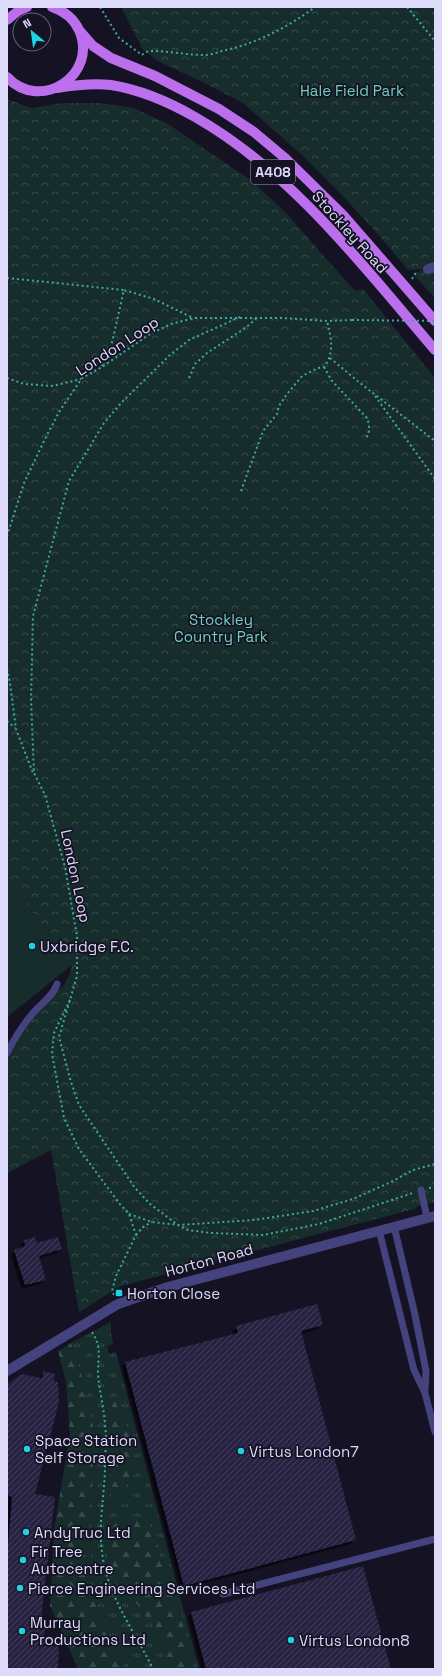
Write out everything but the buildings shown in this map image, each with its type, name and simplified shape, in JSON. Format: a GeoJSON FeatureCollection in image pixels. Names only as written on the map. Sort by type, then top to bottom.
{"type":"FeatureCollection","features":[{"type":"Feature","properties":{"kind":"main road"},"geometry":{"type":"LineString","coordinates":[[7,20],[15,13],[28,7]]}},
{"type":"Feature","properties":{"kind":"main road","name":"Stockley Road"},"geometry":{"type":"LineString","coordinates":[[52,7],[67,15],[93,46],[111,58],[155,76],[219,109],[254,132],[285,158],[342,215],[435,321]]}},
{"type":"Feature","properties":{"kind":"main road"},"geometry":{"type":"LineString","coordinates":[[57,88],[70,79],[80,63],[83,46],[79,30]]}},
{"type":"Feature","properties":{"kind":"main road","name":"Stockley Road"},"geometry":{"type":"LineString","coordinates":[[7,77],[17,85],[30,90],[45,91],[57,88],[95,84],[142,92],[169,103],[204,122],[235,142],[273,172],[302,200],[435,350]]}},
{"type":"Feature","properties":{"kind":"street","name":"Horton Road"},"geometry":{"type":"LineString","coordinates":[[7,1371],[122,1302],[168,1287],[431,1217]]}},
{"type":"Feature","properties":{"kind":"lane"},"geometry":{"type":"LineString","coordinates":[[7,1053],[14,1039],[27,1020],[54,991],[57,984]]}},
{"type":"Feature","properties":{"kind":"lane"},"geometry":{"type":"LineString","coordinates":[[421,1190],[431,1217]]}},
{"type":"Feature","properties":{"kind":"lane"},"geometry":{"type":"LineString","coordinates":[[394,1226],[425,1364],[425,1393]]}},
{"type":"Feature","properties":{"kind":"lane"},"geometry":{"type":"LineString","coordinates":[[378,1230],[414,1370],[425,1393],[435,1432]]}},
{"type":"Feature","properties":{"kind":"lane"},"geometry":{"type":"LineString","coordinates":[[223,1594],[435,1539]]}},
{"type":"Feature","properties":{"kind":"path"},"geometry":{"type":"LineString","coordinates":[[100,7],[119,38],[142,55],[144,52],[151,50],[180,55],[206,55],[235,48],[262,38],[302,16],[315,7]]}},
{"type":"Feature","properties":{"kind":"path"},"geometry":{"type":"LineString","coordinates":[[407,7],[435,41]]}},
{"type":"Feature","properties":{"kind":"path"},"geometry":{"type":"LineString","coordinates":[[7,278],[124,290],[154,299],[194,318]]}},
{"type":"Feature","properties":{"kind":"path"},"geometry":{"type":"LineString","coordinates":[[102,367],[110,351],[124,290]]}},
{"type":"Feature","properties":{"kind":"path"},"geometry":{"type":"LineString","coordinates":[[74,920],[65,867],[45,795],[34,773],[32,755],[31,700],[34,616],[62,506],[69,481],[83,456],[104,423],[122,402],[171,354],[189,340],[240,317]]}},
{"type":"Feature","properties":{"kind":"path","name":"London Loop"},"geometry":{"type":"LineString","coordinates":[[7,536],[24,483],[59,412],[82,378],[102,367],[150,334],[171,324],[194,318],[240,317],[327,321],[435,321]]}},
{"type":"Feature","properties":{"kind":"path"},"geometry":{"type":"LineString","coordinates":[[190,378],[196,364],[207,353],[244,329],[257,318]]}},
{"type":"Feature","properties":{"kind":"path"},"geometry":{"type":"LineString","coordinates":[[241,491],[263,430],[277,414],[279,406],[287,394],[302,376],[318,368],[324,367],[330,358],[331,337],[327,321]]}},
{"type":"Feature","properties":{"kind":"path"},"geometry":{"type":"LineString","coordinates":[[330,358],[435,440]]}},
{"type":"Feature","properties":{"kind":"path"},"geometry":{"type":"LineString","coordinates":[[324,367],[332,381],[367,418],[369,424],[369,434],[365,440]]}},
{"type":"Feature","properties":{"kind":"path"},"geometry":{"type":"LineString","coordinates":[[7,378],[24,384],[53,386],[82,378]]}},
{"type":"Feature","properties":{"kind":"path"},"geometry":{"type":"LineString","coordinates":[[373,393],[435,479]]}},
{"type":"Feature","properties":{"kind":"path","name":"London Loop"},"geometry":{"type":"LineString","coordinates":[[7,669],[16,729],[29,765],[45,795],[64,867],[77,936],[76,976],[70,1000],[54,1033],[52,1054],[64,1118],[79,1149],[119,1203],[129,1214]]}},
{"type":"Feature","properties":{"kind":"path"},"geometry":{"type":"LineString","coordinates":[[7,721],[16,729]]}},
{"type":"Feature","properties":{"kind":"path"},"geometry":{"type":"LineString","coordinates":[[77,936],[77,976],[59,1038],[75,1094],[79,1105],[135,1188],[150,1204],[178,1225],[188,1230],[211,1233],[263,1235],[319,1224],[421,1190],[435,1187]]}},
{"type":"Feature","properties":{"kind":"path"},"geometry":{"type":"LineString","coordinates":[[129,1214],[152,1222],[178,1225],[254,1220],[313,1211],[353,1199],[393,1181],[413,1170],[430,1164],[435,1164]]}},
{"type":"Feature","properties":{"kind":"path"},"geometry":{"type":"LineString","coordinates":[[129,1214],[136,1235]]}},
{"type":"Feature","properties":{"kind":"path"},"geometry":{"type":"LineString","coordinates":[[114,1296],[112,1291],[116,1276],[136,1235],[143,1227],[152,1222]]}},
{"type":"Feature","properties":{"kind":"path"},"geometry":{"type":"LineString","coordinates":[[86,1323],[97,1340],[100,1355],[98,1373],[106,1426],[105,1469],[100,1523],[102,1552],[106,1576],[116,1603],[152,1669]]}},
{"type":"Feature","properties":{"kind":"green space","name":"Hale Field Park"},"geometry":{"type":"Polygon","coordinates":[[[121,7],[435,7],[435,298],[413,274],[426,269],[408,270],[377,233],[340,193],[302,155],[243,103],[158,61],[143,50],[121,7]]]}},
{"type":"Feature","properties":{"kind":"green space","name":"Stockley Country Park"},"geometry":{"type":"Polygon","coordinates":[[[7,99],[31,108],[62,103],[100,103],[134,108],[168,124],[252,181],[285,212],[355,291],[363,289],[435,378],[435,1202],[420,1205],[414,1209],[121,1286],[79,1312],[51,1150],[7,1173],[7,1058],[34,1016],[63,986],[69,976],[72,965],[7,878],[7,99]]]}},
{"type":"Feature","properties":{"kind":"green space","name":"Uxbridge F.C."},"geometry":{"type":"Polygon","coordinates":[[[7,878],[72,965],[7,1017],[7,878]]]}},
{"type":"Feature","properties":{"kind":"green space"},"geometry":{"type":"Polygon","coordinates":[[[111,1322],[113,1344],[107,1346],[109,1354],[116,1352],[199,1669],[125,1669],[98,1613],[90,1567],[92,1496],[82,1376],[71,1343],[111,1322]]]}},
{"type":"Feature","properties":{"kind":"green space"},"geometry":{"type":"Polygon","coordinates":[[[71,1343],[82,1376],[94,1430],[90,1567],[98,1613],[125,1669],[78,1669],[50,1606],[54,1530],[70,1434],[66,1382],[58,1351],[71,1343]]]}},
{"type":"Feature","properties":{"kind":"green space"},"geometry":{"type":"Polygon","coordinates":[[[115,1401],[130,1434],[134,1471],[125,1488],[113,1499],[110,1492],[112,1433],[105,1412],[105,1404],[115,1401]]]}},
{"type":"Feature","properties":{"kind":"green space"},"geometry":{"type":"Polygon","coordinates":[[[136,1516],[149,1522],[158,1546],[159,1557],[183,1625],[191,1669],[167,1669],[164,1661],[162,1642],[151,1623],[134,1600],[118,1587],[113,1578],[105,1555],[105,1539],[107,1532],[120,1520],[136,1516]]]}},
{"type":"Feature","properties":{"kind":"place","name":"Uxbridge F.C."},"geometry":{"type":"Point","coordinates":[32,946]}},
{"type":"Feature","properties":{"kind":"place","name":"Horton Close"},"geometry":{"type":"Point","coordinates":[119,1293]}},
{"type":"Feature","properties":{"kind":"place","name":"Space Station Self Storage"},"geometry":{"type":"Point","coordinates":[27,1449]}},
{"type":"Feature","properties":{"kind":"place","name":"Virtus London7"},"geometry":{"type":"Point","coordinates":[241,1451]}},
{"type":"Feature","properties":{"kind":"place","name":"AndyTruc Ltd"},"geometry":{"type":"Point","coordinates":[26,1532]}},
{"type":"Feature","properties":{"kind":"place","name":"Fir Tree Autocentre"},"geometry":{"type":"Point","coordinates":[23,1560]}},
{"type":"Feature","properties":{"kind":"place","name":"Pierce Engineering Services Ltd"},"geometry":{"type":"Point","coordinates":[20,1588]}},
{"type":"Feature","properties":{"kind":"place","name":"Murray Productions Ltd"},"geometry":{"type":"Point","coordinates":[22,1631]}},
{"type":"Feature","properties":{"kind":"place","name":"Virtus London8"},"geometry":{"type":"Point","coordinates":[291,1640]}}]}
